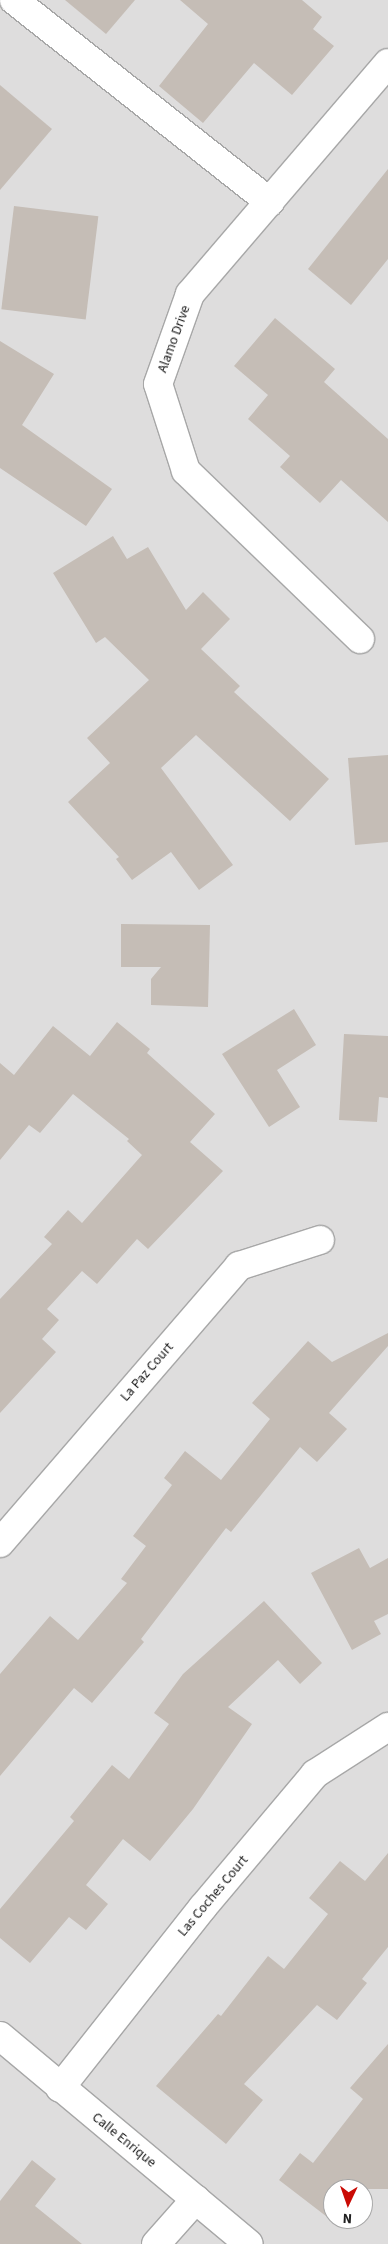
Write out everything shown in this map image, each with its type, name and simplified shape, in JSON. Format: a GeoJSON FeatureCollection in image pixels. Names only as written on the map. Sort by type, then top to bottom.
{"type":"FeatureCollection","features":[{"type":"Feature","properties":{"kind":"street"},"geometry":{"type":"LineString","coordinates":[[31,5],[270,202]]}},
{"type":"Feature","properties":{"kind":"street","name":"Alamo Drive"},"geometry":{"type":"LineString","coordinates":[[360,639],[186,471],[158,384],[190,294],[388,63]]}},
{"type":"Feature","properties":{"kind":"street","name":"La Paz Court"},"geometry":{"type":"LineString","coordinates":[[0,1543],[239,1266],[320,1240]]}},
{"type":"Feature","properties":{"kind":"street","name":"Las Coches Court"},"geometry":{"type":"LineString","coordinates":[[60,2088],[203,1907],[316,1774],[388,1727]]}},
{"type":"Feature","properties":{"kind":"street","name":"Calle Enrique"},"geometry":{"type":"LineString","coordinates":[[0,2036],[249,2244]]}},
{"type":"Feature","properties":{"kind":"street"},"geometry":{"type":"LineString","coordinates":[[156,2244],[196,2199]]}},
{"type":"Feature","properties":{"kind":"shaded area"},"geometry":{"type":"Polygon","coordinates":[[[0,0],[388,0],[388,2244],[0,2244],[0,0]]]}},
{"type":"Feature","properties":{"kind":"building"},"geometry":{"type":"Polygon","coordinates":[[[65,0],[135,0],[106,34],[65,0]]]}},
{"type":"Feature","properties":{"kind":"building"},"geometry":{"type":"Polygon","coordinates":[[[180,0],[302,0],[322,17],[313,29],[334,46],[292,95],[254,63],[203,123],[159,86],[208,24],[180,0]]]}},
{"type":"Feature","properties":{"kind":"building"},"geometry":{"type":"Polygon","coordinates":[[[0,85],[52,129],[0,190],[0,85]]]}},
{"type":"Feature","properties":{"kind":"building"},"geometry":{"type":"Polygon","coordinates":[[[388,169],[388,259],[351,305],[308,269],[388,169]]]}},
{"type":"Feature","properties":{"kind":"building"},"geometry":{"type":"Polygon","coordinates":[[[14,206],[98,216],[86,320],[1,309],[14,206]]]}},
{"type":"Feature","properties":{"kind":"building"},"geometry":{"type":"Polygon","coordinates":[[[275,318],[335,369],[324,382],[388,439],[388,522],[341,480],[320,503],[280,467],[290,456],[248,419],[268,395],[234,366],[275,318]]]}},
{"type":"Feature","properties":{"kind":"building"},"geometry":{"type":"Polygon","coordinates":[[[0,341],[54,374],[22,425],[112,489],[86,526],[0,468],[0,341]]]}},
{"type":"Feature","properties":{"kind":"building"},"geometry":{"type":"Polygon","coordinates":[[[113,536],[127,559],[148,547],[186,610],[203,592],[230,619],[201,649],[240,686],[234,692],[329,779],[290,821],[196,735],[161,768],[233,865],[199,890],[171,852],[132,880],[116,859],[119,857],[68,802],[110,763],[87,738],[149,680],[105,637],[96,643],[53,573],[113,536]]]}},
{"type":"Feature","properties":{"kind":"building"},"geometry":{"type":"Polygon","coordinates":[[[388,755],[388,842],[355,845],[348,758],[388,755]]]}},
{"type":"Feature","properties":{"kind":"building"},"geometry":{"type":"Polygon","coordinates":[[[121,924],[210,925],[208,1007],[151,1005],[151,979],[161,967],[121,967],[121,924]]]}},
{"type":"Feature","properties":{"kind":"building"},"geometry":{"type":"Polygon","coordinates":[[[294,1009],[316,1045],[277,1070],[300,1107],[269,1127],[222,1054],[294,1009]]]}},
{"type":"Feature","properties":{"kind":"building"},"geometry":{"type":"Polygon","coordinates":[[[117,1022],[150,1049],[147,1053],[215,1114],[190,1142],[223,1171],[148,1249],[137,1239],[97,1284],[82,1271],[47,1309],[59,1320],[42,1339],[56,1352],[0,1413],[0,1299],[52,1244],[44,1237],[68,1210],[82,1223],[142,1155],[127,1141],[129,1139],[73,1094],[40,1133],[29,1125],[0,1160],[0,1063],[14,1075],[53,1026],[90,1056],[117,1022]]]}},
{"type":"Feature","properties":{"kind":"building"},"geometry":{"type":"Polygon","coordinates":[[[344,1034],[388,1036],[388,1098],[379,1097],[377,1122],[339,1120],[344,1034]]]}},
{"type":"Feature","properties":{"kind":"building"},"geometry":{"type":"Polygon","coordinates":[[[388,1333],[388,1346],[329,1413],[347,1429],[317,1462],[300,1447],[231,1532],[226,1528],[141,1639],[144,1642],[92,1703],[74,1688],[0,1776],[0,1674],[50,1616],[78,1640],[127,1583],[121,1579],[146,1546],[133,1536],[172,1485],[164,1478],[185,1451],[221,1480],[270,1419],[252,1403],[308,1341],[332,1362],[388,1333]]]}},
{"type":"Feature","properties":{"kind":"building"},"geometry":{"type":"Polygon","coordinates":[[[359,1548],[370,1568],[388,1558],[388,1614],[374,1621],[381,1634],[352,1650],[311,1573],[359,1548]]]}},
{"type":"Feature","properties":{"kind":"building"},"geometry":{"type":"Polygon","coordinates":[[[264,1601],[322,1663],[300,1684],[278,1660],[228,1707],[252,1724],[193,1809],[150,1861],[123,1839],[86,1885],[108,1904],[86,1930],[69,1917],[30,1963],[0,1938],[0,1909],[74,1821],[70,1817],[112,1765],[129,1779],[169,1724],[154,1713],[183,1674],[264,1601]]]}},
{"type":"Feature","properties":{"kind":"building"},"geometry":{"type":"Polygon","coordinates":[[[388,1853],[388,1947],[362,1979],[367,1983],[337,2020],[317,2005],[244,2084],[263,2100],[226,2144],[156,2086],[218,2014],[221,2016],[268,1956],[284,1969],[328,1914],[309,1898],[340,1861],[365,1881],[388,1853]]]}},
{"type":"Feature","properties":{"kind":"building"},"geometry":{"type":"Polygon","coordinates":[[[388,2044],[388,2189],[373,2189],[373,2179],[323,2179],[323,2214],[279,2180],[300,2153],[313,2163],[363,2099],[350,2088],[388,2044]]]}},
{"type":"Feature","properties":{"kind":"building"},"geometry":{"type":"Polygon","coordinates":[[[32,2160],[56,2179],[35,2206],[82,2244],[0,2244],[0,2201],[32,2160]]]}}]}
